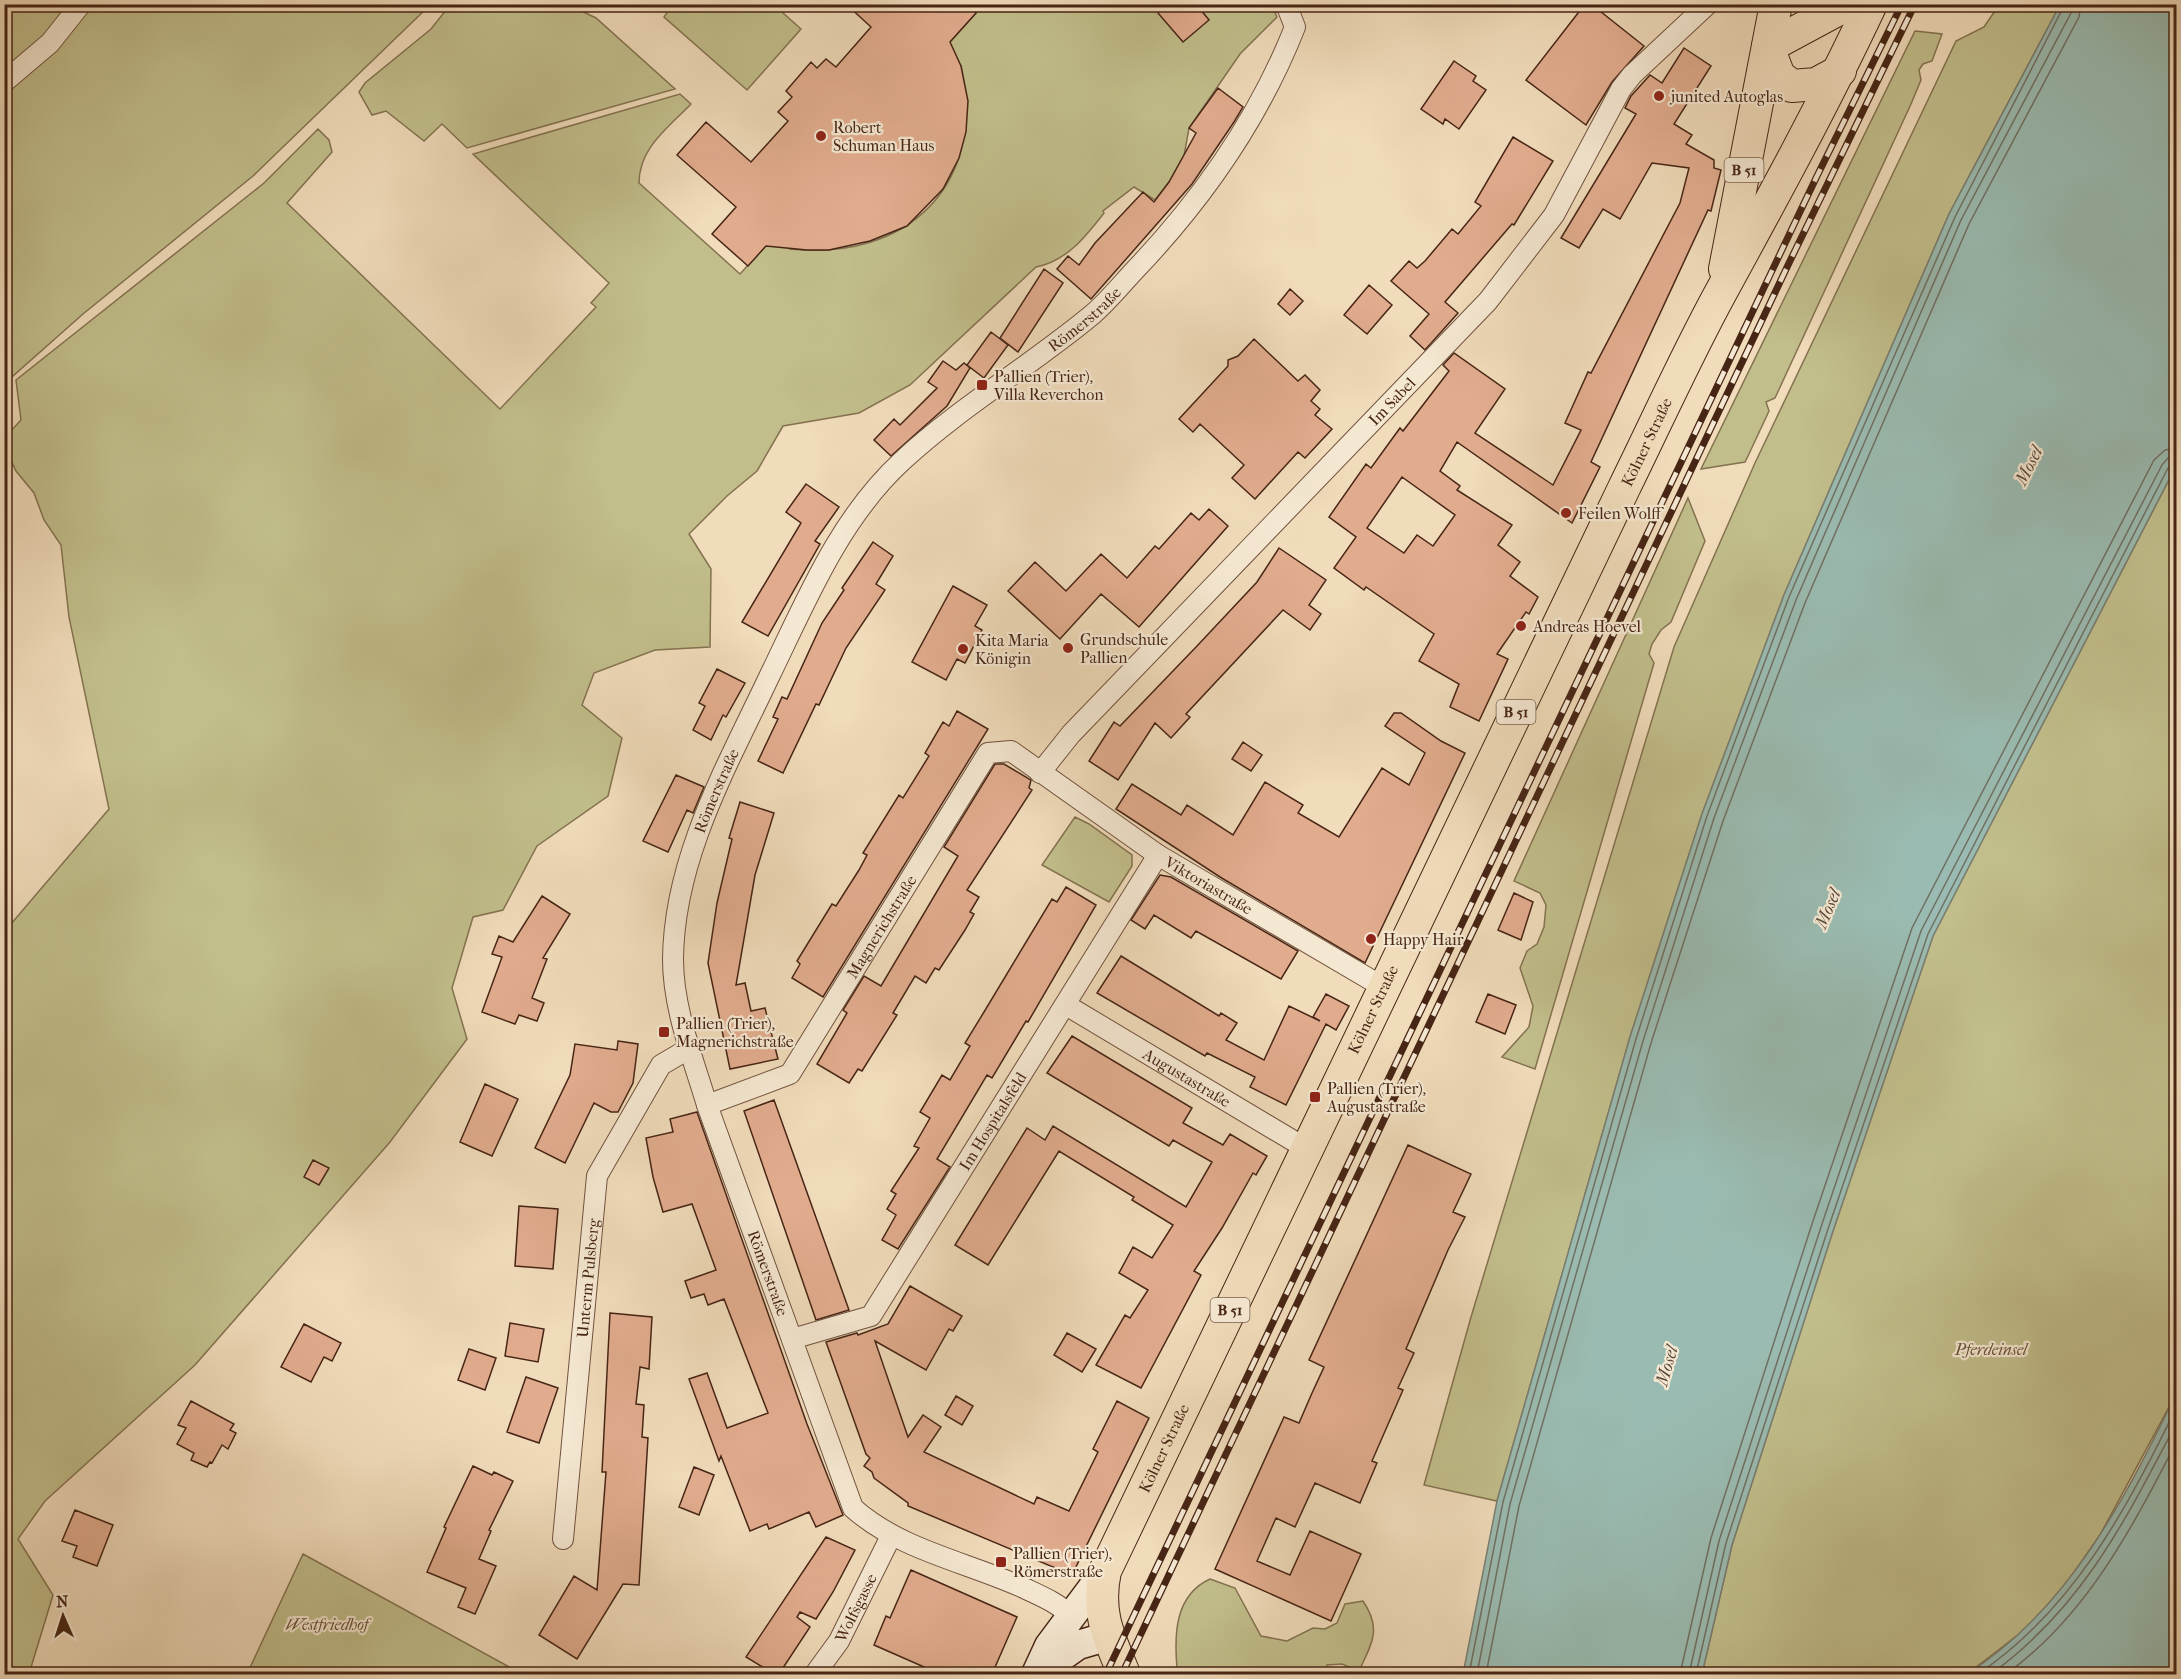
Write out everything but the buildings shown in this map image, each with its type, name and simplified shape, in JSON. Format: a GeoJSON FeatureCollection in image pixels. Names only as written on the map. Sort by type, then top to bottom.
{"type":"FeatureCollection","features":[{"type":"Feature","properties":{"kind":"main road","name":"B 51"},"geometry":{"type":"LineString","coordinates":[[1720,294],[1776,4]]}},
{"type":"Feature","properties":{"kind":"main road"},"geometry":{"type":"LineString","coordinates":[[1840,71],[1816,84],[1791,86],[1779,76],[1768,46],[1848,4]]}},
{"type":"Feature","properties":{"kind":"main road"},"geometry":{"type":"LineString","coordinates":[[1720,294],[1761,222],[1840,71],[1871,4]]}},
{"type":"Feature","properties":{"kind":"main road","name":"Kölner Straße"},"geometry":{"type":"LineString","coordinates":[[1109,1636],[1101,1607],[1105,1571],[1383,987],[1720,294]]}},
{"type":"Feature","properties":{"kind":"main road","name":"B 51"},"geometry":{"type":"LineString","coordinates":[[1109,1636],[1124,1674]]}},
{"type":"Feature","properties":{"kind":"street"},"geometry":{"type":"LineString","coordinates":[[4,82],[50,44],[81,4]]}},
{"type":"Feature","properties":{"kind":"street","name":"Römerstraße"},"geometry":{"type":"LineString","coordinates":[[1071,1616],[1060,1605],[994,1574],[891,1536],[853,1508],[707,1105],[676,999],[673,960],[676,915],[703,818],[813,585],[850,519],[900,462],[962,411],[1096,312],[1153,251],[1203,189],[1247,126],[1278,71],[1295,27],[1286,4]]}},
{"type":"Feature","properties":{"kind":"street","name":"Im Sabel"},"geometry":{"type":"LineString","coordinates":[[1040,773],[1071,734],[1488,301],[1554,215],[1621,89],[1708,4]]}},
{"type":"Feature","properties":{"kind":"street","name":"Magnerichstraße"},"geometry":{"type":"LineString","coordinates":[[707,1105],[790,1074],[988,753],[1011,751],[1040,773]]}},
{"type":"Feature","properties":{"kind":"street","name":"Viktoriastraße"},"geometry":{"type":"LineString","coordinates":[[1040,773],[1158,855],[1383,987]]}},
{"type":"Feature","properties":{"kind":"street","name":"Im Hospitalsfeld"},"geometry":{"type":"LineString","coordinates":[[792,1340],[871,1316],[1158,855]]}},
{"type":"Feature","properties":{"kind":"street","name":"Augustastraße"},"geometry":{"type":"LineString","coordinates":[[1066,1005],[1306,1149]]}},
{"type":"Feature","properties":{"kind":"street","name":"Unterm Pulsberg"},"geometry":{"type":"LineString","coordinates":[[563,1539],[597,1176],[661,1065],[690,1048]]}},
{"type":"Feature","properties":{"kind":"street","name":"Wolfsgasse"},"geometry":{"type":"LineString","coordinates":[[815,1674],[839,1641],[891,1536]]}},
{"type":"Feature","properties":{"kind":"street"},"geometry":{"type":"LineString","coordinates":[[1036,1674],[1049,1646],[1105,1571]]}},
{"type":"Feature","properties":{"kind":"street"},"geometry":{"type":"LineString","coordinates":[[1071,1616],[1079,1628],[1078,1645]]}},
{"type":"Feature","properties":{"kind":"street"},"geometry":{"type":"LineString","coordinates":[[1036,1674],[1078,1645],[1109,1636]]}},
{"type":"Feature","properties":{"kind":"green space"},"geometry":{"type":"Polygon","coordinates":[[[5,5],[430,5],[253,176],[83,314],[5,383],[5,5]]]}},
{"type":"Feature","properties":{"kind":"green space"},"geometry":{"type":"Polygon","coordinates":[[[450,5],[569,5],[596,18],[675,89],[467,148],[442,124],[424,141],[386,111],[372,115],[359,92],[365,83],[431,29],[450,5]]]}},
{"type":"Feature","properties":{"kind":"green space"},"geometry":{"type":"Polygon","coordinates":[[[672,5],[774,5],[801,29],[747,90],[664,17],[672,5]]]}},
{"type":"Feature","properties":{"kind":"green space"},"geometry":{"type":"Polygon","coordinates":[[[967,5],[1272,5],[1277,17],[1240,54],[1189,128],[1184,156],[1155,200],[1134,187],[1103,211],[1104,213],[1083,239],[1057,259],[1036,267],[910,385],[859,413],[783,426],[757,471],[727,496],[689,534],[711,569],[710,647],[655,650],[594,673],[582,705],[622,738],[608,796],[537,846],[503,910],[473,917],[452,988],[467,1039],[390,1142],[195,1365],[45,1501],[18,1539],[53,1595],[29,1674],[5,1674],[5,931],[109,809],[69,617],[61,545],[44,520],[34,493],[16,471],[8,454],[7,435],[21,420],[16,380],[264,183],[318,129],[329,140],[332,152],[287,203],[500,409],[596,307],[591,303],[609,283],[473,154],[680,94],[691,104],[664,130],[649,149],[640,171],[639,183],[740,274],[976,13],[967,5]],[[961,66],[790,249],[832,249],[870,242],[903,228],[930,207],[949,179],[962,146],[966,109],[961,66]]]}},
{"type":"Feature","properties":{"kind":"green space"},"geometry":{"type":"Polygon","coordinates":[[[1999,5],[2060,5],[1949,214],[1784,595],[1702,814],[1630,1037],[1497,1501],[1424,1485],[1471,1317],[1674,647],[1755,463],[1956,41],[1984,27],[1999,5]]]}},
{"type":"Feature","properties":{"kind":"green space"},"geometry":{"type":"Polygon","coordinates":[[[1915,31],[1942,34],[1932,61],[1923,64],[1919,70],[1921,80],[1911,104],[1775,398],[1766,402],[1769,411],[1748,456],[1745,462],[1701,469],[1915,31]]]}},
{"type":"Feature","properties":{"kind":"green space","name":"Pferdeinsel"},"geometry":{"type":"Polygon","coordinates":[[[2176,466],[2176,1394],[2100,1535],[2068,1581],[2031,1625],[1967,1674],[1702,1674],[1732,1545],[1833,1231],[1933,936],[2176,466]]]}},
{"type":"Feature","properties":{"kind":"green space"},"geometry":{"type":"Polygon","coordinates":[[[1688,498],[1705,541],[1671,622],[1661,630],[1652,644],[1649,654],[1654,663],[1535,1069],[1502,1057],[1529,1027],[1533,1006],[1520,968],[1527,951],[1537,944],[1544,927],[1546,905],[1540,893],[1514,881],[1688,498]]]}},
{"type":"Feature","properties":{"kind":"green space"},"geometry":{"type":"Polygon","coordinates":[[[1075,817],[1089,824],[1132,855],[1132,866],[1109,902],[1042,865],[1075,817]]]}},
{"type":"Feature","properties":{"kind":"green space","name":"Westfriedhof"},"geometry":{"type":"Polygon","coordinates":[[[303,1554],[522,1674],[247,1674],[303,1554]]]}},
{"type":"Feature","properties":{"kind":"green space"},"geometry":{"type":"Polygon","coordinates":[[[1210,1579],[1235,1588],[1261,1636],[1287,1641],[1313,1628],[1325,1629],[1337,1623],[1345,1604],[1363,1601],[1374,1628],[1371,1644],[1359,1671],[1342,1664],[1327,1665],[1324,1674],[1189,1674],[1177,1668],[1177,1629],[1183,1605],[1198,1586],[1210,1579]]]}},
{"type":"Feature","properties":{"kind":"water","name":"Mosel"},"geometry":{"type":"Polygon","coordinates":[[[2060,5],[2176,5],[2176,466],[1933,936],[1833,1231],[1732,1545],[1702,1674],[1463,1674],[1497,1501],[1630,1037],[1702,814],[1784,595],[1949,214],[2060,5]]]}},
{"type":"Feature","properties":{"kind":"water"},"geometry":{"type":"Polygon","coordinates":[[[2176,1394],[2176,1674],[1967,1674],[2003,1648],[2035,1618],[2064,1585],[2114,1512],[2176,1394]]]}},
{"type":"Feature","properties":{"kind":"railway"},"geometry":{"type":"LineString","coordinates":[[1106,1674],[1817,176],[1902,4]]}},
{"type":"Feature","properties":{"kind":"railway"},"geometry":{"type":"LineString","coordinates":[[1122,1674],[1789,263],[1915,4]]}},
{"type":"Feature","properties":{"kind":"place","name":"junited Autoglas"},"geometry":{"type":"Point","coordinates":[1659,96]}},
{"type":"Feature","properties":{"kind":"place","name":"Robert Schuman Haus"},"geometry":{"type":"Point","coordinates":[821,136]}},
{"type":"Feature","properties":{"kind":"place","name":"Pallien (Trier), Villa Reverchon"},"geometry":{"type":"Point","coordinates":[982,385]}},
{"type":"Feature","properties":{"kind":"place","name":"Feilen Wolff"},"geometry":{"type":"Point","coordinates":[1566,513]}},
{"type":"Feature","properties":{"kind":"place","name":"Andreas Hoevel"},"geometry":{"type":"Point","coordinates":[1521,626]}},
{"type":"Feature","properties":{"kind":"place","name":"Grundschule Pallien"},"geometry":{"type":"Point","coordinates":[1068,648]}},
{"type":"Feature","properties":{"kind":"place","name":"Kita Maria Königin"},"geometry":{"type":"Point","coordinates":[963,649]}},
{"type":"Feature","properties":{"kind":"place","name":"Happy Hair"},"geometry":{"type":"Point","coordinates":[1371,939]}},
{"type":"Feature","properties":{"kind":"place","name":"Pallien (Trier), Magnerichstraße"},"geometry":{"type":"Point","coordinates":[664,1032]}},
{"type":"Feature","properties":{"kind":"place","name":"Pallien (Trier), Augustastraße"},"geometry":{"type":"Point","coordinates":[1315,1097]}},
{"type":"Feature","properties":{"kind":"place","name":"Pallien (Trier), Römerstraße"},"geometry":{"type":"Point","coordinates":[1001,1562]}}]}
